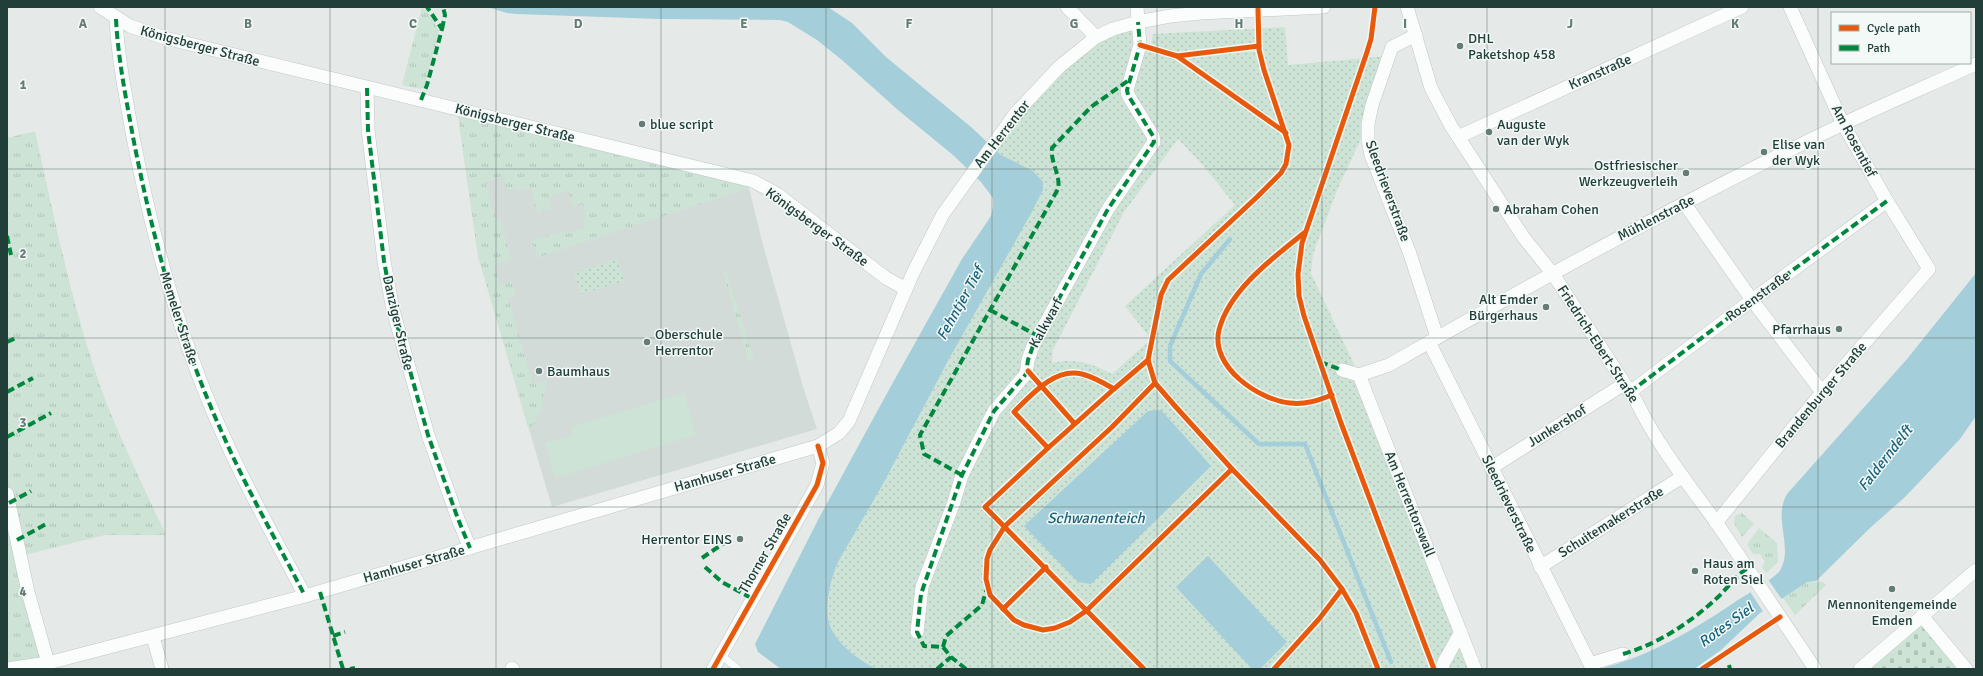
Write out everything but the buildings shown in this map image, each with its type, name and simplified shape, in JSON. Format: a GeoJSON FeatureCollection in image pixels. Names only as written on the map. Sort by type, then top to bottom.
{"type":"FeatureCollection","features":[{"type":"Feature","properties":{"kind":"street","name":"Königsberger Straße"},"geometry":{"type":"LineString","coordinates":[[100,7],[116,19],[138,30],[165,38],[753,181],[777,194],[886,278],[906,289]]}},
{"type":"Feature","properties":{"kind":"street"},"geometry":{"type":"LineString","coordinates":[[1067,7],[1096,37]]}},
{"type":"Feature","properties":{"kind":"street"},"geometry":{"type":"LineString","coordinates":[[1137,7],[1138,22]]}},
{"type":"Feature","properties":{"kind":"street","name":"Am Herrentor"},"geometry":{"type":"LineString","coordinates":[[818,446],[839,432],[849,421],[906,289],[937,224],[964,182],[1015,114],[1044,81],[1096,37],[1113,29],[1138,22],[1170,16],[1201,13],[1324,7]]}},
{"type":"Feature","properties":{"kind":"street","name":"Friedrich-Ebert-Straße"},"geometry":{"type":"LineString","coordinates":[[1407,7],[1431,88],[1458,137],[1524,238],[1553,274],[1627,388],[1646,422],[1682,476],[1754,578],[1815,669]]}},
{"type":"Feature","properties":{"kind":"street","name":"Kranstraße"},"geometry":{"type":"LineString","coordinates":[[1458,137],[1742,7]]}},
{"type":"Feature","properties":{"kind":"street","name":"Am Rosentief"},"geometry":{"type":"LineString","coordinates":[[1790,7],[1843,124],[1887,202],[1928,270]]}},
{"type":"Feature","properties":{"kind":"street","name":"Memeler Straße"},"geometry":{"type":"LineString","coordinates":[[116,19],[119,58],[146,200],[164,272],[182,330],[194,365],[224,437],[252,495],[305,596]]}},
{"type":"Feature","properties":{"kind":"street","name":"Kalkwarf"},"geometry":{"type":"LineString","coordinates":[[917,632],[922,587],[954,502],[962,475],[976,443],[994,411],[1026,374],[1028,360],[1033,346],[1108,209],[1154,142],[1153,136],[1128,95],[1127,90],[1140,45],[1138,22]]}},
{"type":"Feature","properties":{"kind":"street","name":"Sleedrieverstraße"},"geometry":{"type":"LineString","coordinates":[[1416,34],[1392,47],[1372,105],[1368,124],[1368,140],[1372,155],[1410,254],[1433,340],[1491,468],[1590,664],[1623,654]]}},
{"type":"Feature","properties":{"kind":"street","name":"Mühlenstraße"},"geometry":{"type":"LineString","coordinates":[[1359,375],[1389,365],[1610,241],[1684,203],[1843,124],[1976,64]]}},
{"type":"Feature","properties":{"kind":"street","name":"Danziger Straße"},"geometry":{"type":"LineString","coordinates":[[367,88],[368,130],[384,261],[393,310],[428,435],[470,548]]}},
{"type":"Feature","properties":{"kind":"street","name":"Rosenstraße"},"geometry":{"type":"LineString","coordinates":[[1627,388],[1887,202]]}},
{"type":"Feature","properties":{"kind":"street"},"geometry":{"type":"LineString","coordinates":[[1684,203],[1752,300],[1822,392]]}},
{"type":"Feature","properties":{"kind":"street","name":"Brandenburger Straße"},"geometry":{"type":"LineString","coordinates":[[1716,523],[1822,392],[1928,270]]}},
{"type":"Feature","properties":{"kind":"street"},"geometry":{"type":"LineString","coordinates":[[1342,370],[1359,375]]}},
{"type":"Feature","properties":{"kind":"street","name":"Am Herrentorswall"},"geometry":{"type":"LineString","coordinates":[[1359,375],[1475,669]]}},
{"type":"Feature","properties":{"kind":"street","name":"Junkershof"},"geometry":{"type":"LineString","coordinates":[[1491,468],[1627,388]]}},
{"type":"Feature","properties":{"kind":"street","name":"Hamhuser Straße"},"geometry":{"type":"LineString","coordinates":[[7,669],[48,663],[153,637],[305,596],[818,446]]}},
{"type":"Feature","properties":{"kind":"street","name":"Thorner Straße"},"geometry":{"type":"LineString","coordinates":[[713,669],[818,485],[823,463],[818,446]]}},
{"type":"Feature","properties":{"kind":"street","name":"Schuitemakerstraße"},"geometry":{"type":"LineString","coordinates":[[1540,566],[1682,476]]}},
{"type":"Feature","properties":{"kind":"street"},"geometry":{"type":"LineString","coordinates":[[7,494],[28,592],[48,663]]}},
{"type":"Feature","properties":{"kind":"street"},"geometry":{"type":"LineString","coordinates":[[1860,669],[1976,570]]}},
{"type":"Feature","properties":{"kind":"street"},"geometry":{"type":"LineString","coordinates":[[1922,616],[1966,669]]}},
{"type":"Feature","properties":{"kind":"street"},"geometry":{"type":"LineString","coordinates":[[1442,669],[1444,662],[1461,632]]}},
{"type":"Feature","properties":{"kind":"street"},"geometry":{"type":"LineString","coordinates":[[153,637],[162,669]]}},
{"type":"Feature","properties":{"kind":"lane"},"geometry":{"type":"LineString","coordinates":[[721,655],[738,669]]}},
{"type":"Feature","properties":{"kind":"shaded area","name":"Oberschule Herrentor"},"geometry":{"type":"Polygon","coordinates":[[[459,123],[749,188],[762,241],[804,390],[817,429],[552,507],[478,256],[459,123]]]}},
{"type":"Feature","properties":{"kind":"green space"},"geometry":{"type":"Polygon","coordinates":[[[422,7],[432,17],[439,31],[424,87],[421,89],[402,85],[422,7]]]}},
{"type":"Feature","properties":{"kind":"green space","name":"Schwanenteich"},"geometry":{"type":"Polygon","coordinates":[[[1138,22],[1140,45],[1151,45],[1153,34],[1285,27],[1288,65],[1388,56],[1368,124],[1338,188],[1313,254],[1311,273],[1359,375],[1475,669],[876,669],[858,658],[841,643],[833,632],[828,615],[828,606],[832,578],[838,562],[883,484],[949,359],[1043,190],[1033,171],[1004,157],[991,146],[1078,52],[1138,22]],[[1178,139],[1124,212],[1053,350],[1052,363],[1069,361],[1083,362],[1112,374],[1151,339],[1125,306],[1235,205],[1201,163],[1178,139]]]}},
{"type":"Feature","properties":{"kind":"green space"},"geometry":{"type":"Polygon","coordinates":[[[457,109],[753,182],[749,188],[536,258],[536,247],[533,246],[531,241],[565,231],[566,233],[585,228],[583,204],[573,207],[568,191],[548,197],[552,211],[542,209],[538,215],[531,188],[518,191],[513,189],[507,190],[503,177],[485,182],[496,219],[500,219],[511,260],[494,265],[500,285],[512,282],[516,296],[508,298],[533,384],[547,380],[541,412],[529,431],[478,256],[457,109]]]}},
{"type":"Feature","properties":{"kind":"green space"},"geometry":{"type":"Polygon","coordinates":[[[35,131],[83,333],[105,399],[134,467],[166,535],[105,535],[21,556],[48,663],[7,669],[7,138],[35,131]]]}},
{"type":"Feature","properties":{"kind":"green space"},"geometry":{"type":"Polygon","coordinates":[[[617,259],[624,281],[581,294],[574,273],[617,259]]]}},
{"type":"Feature","properties":{"kind":"green space"},"geometry":{"type":"Polygon","coordinates":[[[726,270],[754,360],[749,362],[723,271],[726,270]]]}},
{"type":"Feature","properties":{"kind":"green space"},"geometry":{"type":"Polygon","coordinates":[[[684,393],[696,435],[555,478],[545,443],[573,435],[571,427],[684,393]]]}},
{"type":"Feature","properties":{"kind":"green space"},"geometry":{"type":"Polygon","coordinates":[[[1742,513],[1754,524],[1742,537],[1734,523],[1735,516],[1742,513]]]}},
{"type":"Feature","properties":{"kind":"green space"},"geometry":{"type":"Polygon","coordinates":[[[1759,528],[1777,543],[1778,562],[1766,573],[1762,567],[1765,562],[1760,554],[1753,554],[1747,544],[1759,528]]]}},
{"type":"Feature","properties":{"kind":"green space"},"geometry":{"type":"Polygon","coordinates":[[[1807,582],[1823,582],[1826,585],[1795,615],[1783,598],[1807,582]]]}},
{"type":"Feature","properties":{"kind":"green space"},"geometry":{"type":"Polygon","coordinates":[[[1922,616],[1966,669],[1860,669],[1922,616]]]}},
{"type":"Feature","properties":{"kind":"water","name":"Fehntjer Tief"},"geometry":{"type":"Polygon","coordinates":[[[487,7],[828,7],[852,23],[886,57],[971,127],[1001,155],[1033,171],[1043,182],[1043,190],[1029,217],[949,359],[883,484],[838,562],[835,570],[828,597],[828,616],[833,632],[846,648],[858,658],[876,669],[781,669],[758,652],[755,644],[819,518],[891,386],[962,259],[991,216],[993,198],[981,182],[953,155],[898,110],[842,60],[817,40],[788,22],[780,20],[660,19],[516,14],[487,7]]]}},
{"type":"Feature","properties":{"kind":"water"},"geometry":{"type":"Polygon","coordinates":[[[1976,273],[1976,416],[1960,439],[1905,497],[1870,528],[1816,581],[1807,582],[1760,613],[1721,650],[1694,669],[1600,669],[1655,649],[1689,631],[1722,611],[1779,572],[1785,554],[1782,514],[1783,504],[1787,494],[1907,359],[1976,273]]]}},
{"type":"Feature","properties":{"kind":"water","name":"Schwanenteich"},"geometry":{"type":"Polygon","coordinates":[[[1161,410],[1211,466],[1091,584],[1078,582],[1024,526],[1148,411],[1161,410]]]}},
{"type":"Feature","properties":{"kind":"water"},"geometry":{"type":"Polygon","coordinates":[[[1208,556],[1287,642],[1260,669],[1252,669],[1176,587],[1208,556]]]}},
{"type":"Feature","properties":{"kind":"pier"},"geometry":{"type":"Polygon","coordinates":[[[1767,578],[1783,601],[1764,613],[1749,590],[1767,578]]]}},
{"type":"Feature","properties":{"kind":"waterway"},"geometry":{"type":"LineString","coordinates":[[1230,239],[1201,274],[1170,346],[1170,361],[1259,444],[1305,444],[1391,662]]}},
{"type":"Feature","properties":{"kind":"marked path"},"geometry":{"type":"LineString","coordinates":[[421,100],[427,85],[442,29],[427,7]]}},
{"type":"Feature","properties":{"kind":"marked path"},"geometry":{"type":"LineString","coordinates":[[442,29],[445,15],[443,7]]}},
{"type":"Feature","properties":{"kind":"marked path"},"geometry":{"type":"LineString","coordinates":[[116,19],[123,78],[133,137],[149,214],[181,327],[208,401],[233,457],[305,596]]}},
{"type":"Feature","properties":{"kind":"marked path"},"geometry":{"type":"LineString","coordinates":[[966,669],[951,657],[943,647],[924,646],[917,632],[921,594],[962,475],[994,411],[1026,374],[1028,360],[1033,346],[1108,209],[1154,142],[1153,136],[1128,95],[1127,90],[1140,45],[1138,22]]}},
{"type":"Feature","properties":{"kind":"marked path"},"geometry":{"type":"LineString","coordinates":[[962,475],[924,454],[920,435],[1058,189],[1059,184],[1052,148],[1091,107],[1129,80]]}},
{"type":"Feature","properties":{"kind":"marked path"},"geometry":{"type":"LineString","coordinates":[[367,88],[368,130],[384,261],[393,310],[428,435],[470,548]]}},
{"type":"Feature","properties":{"kind":"marked path"},"geometry":{"type":"LineString","coordinates":[[1630,392],[1887,201]]}},
{"type":"Feature","properties":{"kind":"marked path"},"geometry":{"type":"LineString","coordinates":[[7,236],[11,255]]}},
{"type":"Feature","properties":{"kind":"marked path"},"geometry":{"type":"LineString","coordinates":[[990,310],[1038,336]]}},
{"type":"Feature","properties":{"kind":"marked path"},"geometry":{"type":"LineString","coordinates":[[7,342],[18,337]]}},
{"type":"Feature","properties":{"kind":"marked path"},"geometry":{"type":"LineString","coordinates":[[1320,362],[1342,370]]}},
{"type":"Feature","properties":{"kind":"marked path"},"geometry":{"type":"LineString","coordinates":[[7,392],[33,378]]}},
{"type":"Feature","properties":{"kind":"marked path"},"geometry":{"type":"LineString","coordinates":[[7,437],[51,413]]}},
{"type":"Feature","properties":{"kind":"marked path"},"geometry":{"type":"LineString","coordinates":[[9,503],[31,491]]}},
{"type":"Feature","properties":{"kind":"marked path"},"geometry":{"type":"LineString","coordinates":[[17,540],[48,523]]}},
{"type":"Feature","properties":{"kind":"marked path"},"geometry":{"type":"LineString","coordinates":[[702,558],[724,543]]}},
{"type":"Feature","properties":{"kind":"marked path"},"geometry":{"type":"LineString","coordinates":[[705,567],[722,582],[753,599]]}},
{"type":"Feature","properties":{"kind":"marked path"},"geometry":{"type":"LineString","coordinates":[[1623,654],[1649,645],[1685,624],[1707,607],[1748,568]]}},
{"type":"Feature","properties":{"kind":"marked path"},"geometry":{"type":"LineString","coordinates":[[943,647],[946,636],[982,605],[987,588]]}},
{"type":"Feature","properties":{"kind":"marked path"},"geometry":{"type":"LineString","coordinates":[[320,592],[343,669]]}},
{"type":"Feature","properties":{"kind":"marked path"},"geometry":{"type":"LineString","coordinates":[[333,636],[345,632]]}},
{"type":"Feature","properties":{"kind":"marked path"},"geometry":{"type":"LineString","coordinates":[[937,669],[951,657]]}},
{"type":"Feature","properties":{"kind":"marked path"},"geometry":{"type":"LineString","coordinates":[[1729,665],[1730,669]]}},
{"type":"Feature","properties":{"kind":"marked path"},"geometry":{"type":"LineString","coordinates":[[350,669],[355,668]]}},
{"type":"Feature","properties":{"kind":"cycle path"},"geometry":{"type":"LineString","coordinates":[[1375,7],[1371,39],[1367,52],[1302,243],[1298,274],[1299,296],[1304,316],[1341,423],[1434,669]]}},
{"type":"Feature","properties":{"kind":"cycle path"},"geometry":{"type":"LineString","coordinates":[[1258,9],[1259,50],[1264,70],[1289,145],[1286,164],[1281,173],[1257,197],[1168,280],[1161,295],[1148,360],[1155,383],[1232,469],[1320,560],[1342,589],[1356,613],[1378,669]]}},
{"type":"Feature","properties":{"kind":"cycle path"},"geometry":{"type":"LineString","coordinates":[[1140,45],[1177,56],[1286,133]]}},
{"type":"Feature","properties":{"kind":"cycle path"},"geometry":{"type":"LineString","coordinates":[[1177,56],[1259,46]]}},
{"type":"Feature","properties":{"kind":"cycle path"},"geometry":{"type":"LineString","coordinates":[[1304,233],[1279,253],[1242,288],[1224,315],[1219,330],[1218,344],[1222,357],[1229,369],[1240,379],[1265,396],[1278,401],[1301,403],[1312,402],[1332,395]]}},
{"type":"Feature","properties":{"kind":"cycle path"},"geometry":{"type":"LineString","coordinates":[[1114,389],[1048,448],[1014,412],[1044,384],[1053,378],[1072,373],[1082,374],[1098,380],[1114,389],[1148,360]]}},
{"type":"Feature","properties":{"kind":"cycle path"},"geometry":{"type":"LineString","coordinates":[[1028,371],[1074,423]]}},
{"type":"Feature","properties":{"kind":"cycle path"},"geometry":{"type":"LineString","coordinates":[[1155,383],[1112,427],[1005,526],[990,550],[987,559],[986,579],[990,595],[1014,620],[1024,625],[1043,630],[1055,628],[1070,622],[1086,611],[1232,469]]}},
{"type":"Feature","properties":{"kind":"cycle path"},"geometry":{"type":"LineString","coordinates":[[713,669],[817,485],[823,463],[818,446]]}},
{"type":"Feature","properties":{"kind":"cycle path"},"geometry":{"type":"LineString","coordinates":[[1048,448],[985,507],[1144,669]]}},
{"type":"Feature","properties":{"kind":"cycle path"},"geometry":{"type":"LineString","coordinates":[[1003,609],[1046,567]]}},
{"type":"Feature","properties":{"kind":"cycle path"},"geometry":{"type":"LineString","coordinates":[[1274,669],[1319,619],[1342,589]]}},
{"type":"Feature","properties":{"kind":"cycle path"},"geometry":{"type":"LineString","coordinates":[[1702,669],[1780,617]]}},
{"type":"Feature","properties":{"kind":"place","name":"DHL Paketshop 458"},"geometry":{"type":"Point","coordinates":[1460,46]}},
{"type":"Feature","properties":{"kind":"place","name":"blue script"},"geometry":{"type":"Point","coordinates":[642,124]}},
{"type":"Feature","properties":{"kind":"place","name":"Auguste van der Wyk"},"geometry":{"type":"Point","coordinates":[1489,132]}},
{"type":"Feature","properties":{"kind":"place","name":"Elise van der Wyk"},"geometry":{"type":"Point","coordinates":[1764,152]}},
{"type":"Feature","properties":{"kind":"place","name":"Ostfriesischer Werkzeugverleih"},"geometry":{"type":"Point","coordinates":[1686,173]}},
{"type":"Feature","properties":{"kind":"place","name":"Abraham Cohen"},"geometry":{"type":"Point","coordinates":[1496,209]}},
{"type":"Feature","properties":{"kind":"place","name":"Alt Emder Bürgerhaus"},"geometry":{"type":"Point","coordinates":[1546,307]}},
{"type":"Feature","properties":{"kind":"place","name":"Pfarrhaus"},"geometry":{"type":"Point","coordinates":[1839,329]}},
{"type":"Feature","properties":{"kind":"place","name":"Oberschule Herrentor"},"geometry":{"type":"Point","coordinates":[647,342]}},
{"type":"Feature","properties":{"kind":"place","name":"Baumhaus"},"geometry":{"type":"Point","coordinates":[539,371]}},
{"type":"Feature","properties":{"kind":"place","name":"Herrentor EINS"},"geometry":{"type":"Point","coordinates":[740,539]}},
{"type":"Feature","properties":{"kind":"place","name":"Haus am Roten Siel"},"geometry":{"type":"Point","coordinates":[1695,571]}},
{"type":"Feature","properties":{"kind":"place","name":"Mennonitengemeinde Emden"},"geometry":{"type":"Point","coordinates":[1892,589]}},
{"type":"Feature","properties":{"kind":"water label","name":"Falderndelft"},"geometry":{"type":"Point","coordinates":[1885,458]}},
{"type":"Feature","properties":{"kind":"water label","name":"Rotes Siel"},"geometry":{"type":"Point","coordinates":[1726,625]}}]}
